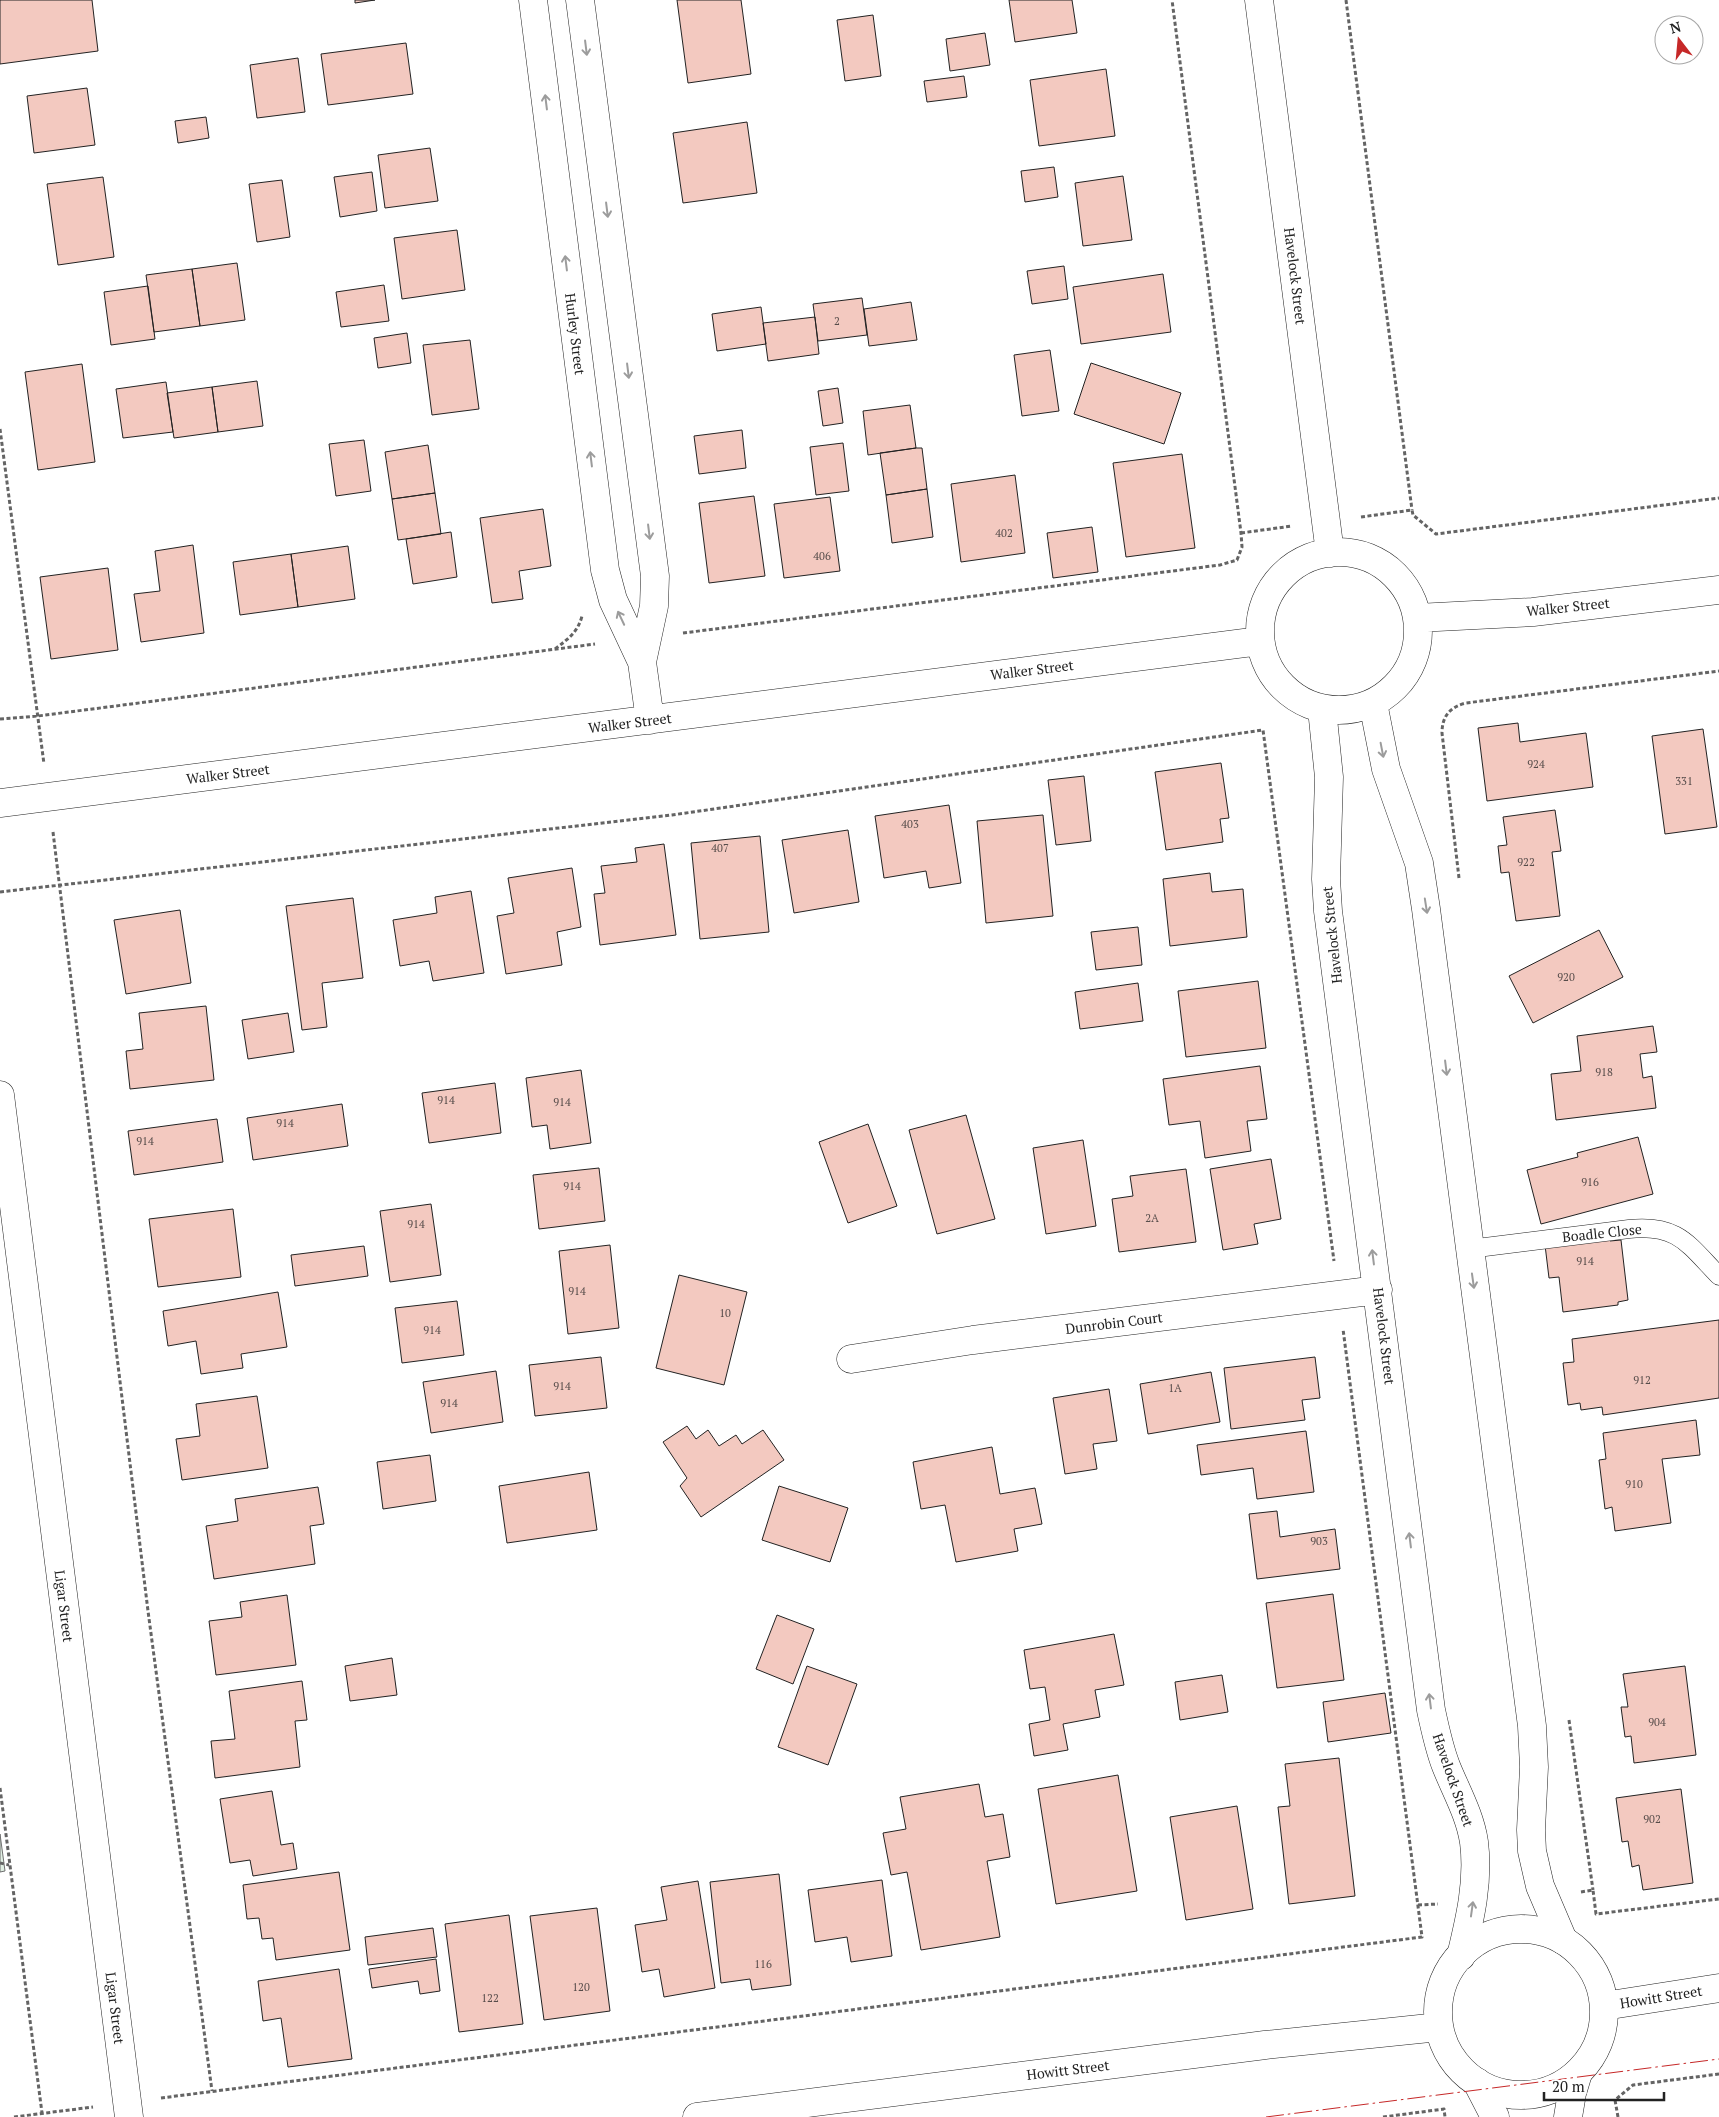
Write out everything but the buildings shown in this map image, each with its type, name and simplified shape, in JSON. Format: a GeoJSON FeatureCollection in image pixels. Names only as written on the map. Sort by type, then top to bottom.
{"type":"FeatureCollection","features":[{"type":"Feature","properties":{"kind":"street","name":"Hurley Street"},"geometry":{"type":"LineString","coordinates":[[533,0],[605,570],[613,600],[640,647],[650,720]]}},
{"type":"Feature","properties":{"kind":"street","name":"Hurley Street"},"geometry":{"type":"LineString","coordinates":[[580,0],[655,576],[654,606],[640,647]]}},
{"type":"Feature","properties":{"kind":"street","name":"Havelock Street"},"geometry":{"type":"LineString","coordinates":[[1259,0],[1330,552]]}},
{"type":"Feature","properties":{"kind":"street"},"geometry":{"type":"LineString","coordinates":[[1330,552],[1354,553],[1377,561],[1396,576],[1410,595],[1417,618],[1417,644],[1409,668],[1394,688],[1373,702],[1348,710],[1322,709],[1299,700],[1280,684],[1267,664],[1260,641],[1261,616],[1270,592],[1285,573],[1306,559],[1330,552]]}},
{"type":"Feature","properties":{"kind":"street","name":"Walker Street"},"geometry":{"type":"LineString","coordinates":[[1417,618],[1533,612],[1719,590]]}},
{"type":"Feature","properties":{"kind":"street","name":"Walker Street"},"geometry":{"type":"LineString","coordinates":[[0,803],[1260,641]]}},
{"type":"Feature","properties":{"kind":"street"},"geometry":{"type":"LineString","coordinates":[[1373,702],[1386,769],[1419,863],[1532,1726],[1534,1767],[1532,1851],[1540,1886],[1562,1940]]}},
{"type":"Feature","properties":{"kind":"street","name":"Havelock Street"},"geometry":{"type":"LineString","coordinates":[[1322,709],[1329,777],[1326,879],[1328,911],[1432,1710],[1442,1755],[1464,1810],[1473,1841],[1475,1875],[1473,1901],[1461,1956]]}},
{"type":"Feature","properties":{"kind":"street","name":"Ligar Street"},"geometry":{"type":"LineString","coordinates":[[0,1095],[129,2117]]}},
{"type":"Feature","properties":{"kind":"street","name":"Dunrobin Court"},"geometry":{"type":"LineString","coordinates":[[852,1358],[973,1340],[1378,1290]]}},
{"type":"Feature","properties":{"kind":"street"},"geometry":{"type":"LineString","coordinates":[[1509,1931],[1537,1931],[1562,1940],[1576,1950],[1596,1975],[1602,1990],[1604,2006],[1601,2035],[1596,2049],[1578,2073],[1558,2087],[1535,2094],[1516,2094],[1499,2092],[1476,2082],[1463,2071],[1452,2058],[1444,2043],[1439,2027],[1438,2005],[1443,1984],[1461,1956],[1482,1939],[1509,1931]]}},
{"type":"Feature","properties":{"kind":"street","name":"Howitt Street"},"geometry":{"type":"LineString","coordinates":[[1604,2006],[1719,1988]]}},
{"type":"Feature","properties":{"kind":"street","name":"Howitt Street"},"geometry":{"type":"LineString","coordinates":[[697,2117],[1246,2047],[1439,2027]]}},
{"type":"Feature","properties":{"kind":"street"},"geometry":{"type":"LineString","coordinates":[[1568,2117],[1578,2073]]}},
{"type":"Feature","properties":{"kind":"street"},"geometry":{"type":"LineString","coordinates":[[1476,2082],[1495,2117]]}},
{"type":"Feature","properties":{"kind":"lane","name":"Boadle Close"},"geometry":{"type":"LineString","coordinates":[[1469,1249],[1629,1229],[1655,1228],[1664,1230],[1684,1241],[1719,1276]]}},
{"type":"Feature","properties":{"kind":"path"},"geometry":{"type":"LineString","coordinates":[[0,720],[640,647],[1231,563],[1237,560],[1242,547],[1241,533],[1172,0]]}},
{"type":"Feature","properties":{"kind":"path"},"geometry":{"type":"LineString","coordinates":[[1346,0],[1413,515],[1436,534],[1719,498]]}},
{"type":"Feature","properties":{"kind":"path"},"geometry":{"type":"LineString","coordinates":[[0,429],[61,885],[148,1611],[212,2091],[1422,1937],[1263,730],[672,815],[61,885],[0,892]]}},
{"type":"Feature","properties":{"kind":"path"},"geometry":{"type":"LineString","coordinates":[[1241,533],[1412,510]]}},
{"type":"Feature","properties":{"kind":"path"},"geometry":{"type":"LineString","coordinates":[[1466,703],[1719,671]]}},
{"type":"Feature","properties":{"kind":"path"},"geometry":{"type":"LineString","coordinates":[[0,1788],[42,2113]]}},
{"type":"Feature","properties":{"kind":"path"},"geometry":{"type":"LineString","coordinates":[[0,1863],[10,1865]]}},
{"type":"Feature","properties":{"kind":"path"},"geometry":{"type":"LineString","coordinates":[[1618,2117],[1615,2100],[1633,2085],[1719,2074]]}},
{"type":"Feature","properties":{"kind":"path"},"geometry":{"type":"LineString","coordinates":[[1383,2117],[1444,2109],[1445,2117]]}},
{"type":"Feature","properties":{"kind":"green space"},"geometry":{"type":"Polygon","coordinates":[[[0,1834],[5,1871],[0,1872],[0,1834]]]}},
{"type":"Feature","properties":{"kind":"power"},"geometry":{"type":"LineString","coordinates":[[1266,2117],[1719,2059]]}}]}
